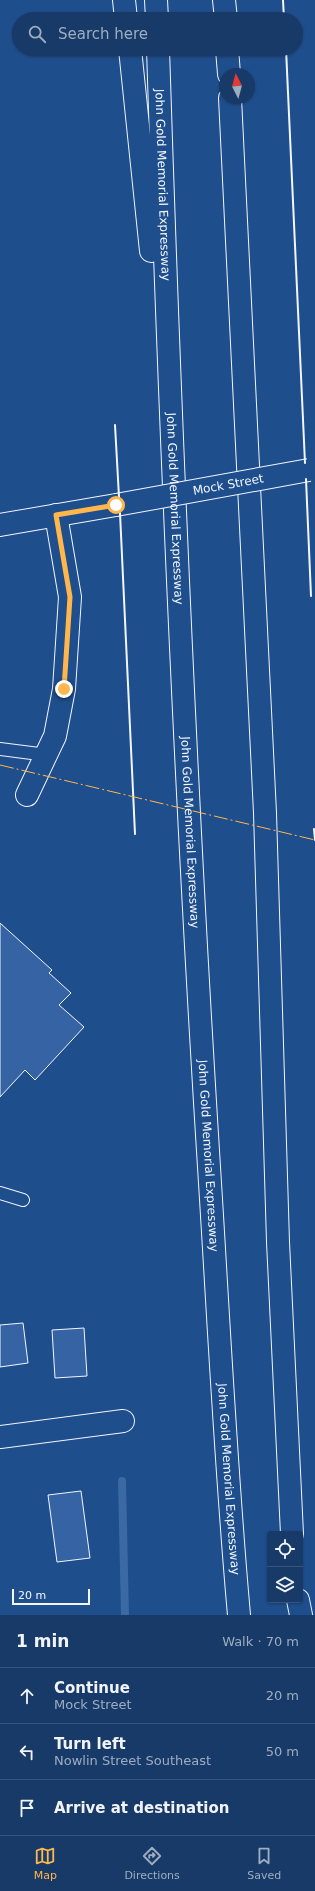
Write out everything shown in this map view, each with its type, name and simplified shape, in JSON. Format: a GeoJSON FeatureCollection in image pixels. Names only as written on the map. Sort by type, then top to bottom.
{"type":"FeatureCollection","features":[{"type":"Feature","properties":{"kind":"main road"},"geometry":{"type":"LineString","coordinates":[[124,0],[125,12]]}},
{"type":"Feature","properties":{"kind":"main road"},"geometry":{"type":"LineString","coordinates":[[156,0],[157,12]]}},
{"type":"Feature","properties":{"kind":"main road"},"geometry":{"type":"LineString","coordinates":[[224,0],[225,12]]}},
{"type":"Feature","properties":{"kind":"main road"},"geometry":{"type":"LineString","coordinates":[[236,12],[237,0]]}},
{"type":"Feature","properties":{"kind":"main road"},"geometry":{"type":"LineString","coordinates":[[131,56],[170,429]]}},
{"type":"Feature","properties":{"kind":"main road","name":"John Gold Memorial Expressway"},"geometry":{"type":"LineString","coordinates":[[158,56],[170,429],[196,971],[229,1496],[239,1615]]}},
{"type":"Feature","properties":{"kind":"main road"},"geometry":{"type":"LineString","coordinates":[[228,56],[229,68]]}},
{"type":"Feature","properties":{"kind":"main road"},"geometry":{"type":"LineString","coordinates":[[234,68],[235,56]]}},
{"type":"Feature","properties":{"kind":"main road"},"geometry":{"type":"LineString","coordinates":[[232,105],[265,813],[278,1242],[292,1531]]}},
{"type":"Feature","properties":{"kind":"main road","name":"Mock Street"},"geometry":{"type":"LineString","coordinates":[[0,525],[312,470]]}},
{"type":"Feature","properties":{"kind":"main road"},"geometry":{"type":"LineString","coordinates":[[27,794],[47,756],[55,736],[61,711],[70,616],[69,590],[56,515]]}},
{"type":"Feature","properties":{"kind":"main road"},"geometry":{"type":"LineString","coordinates":[[0,1437],[123,1421]]}},
{"type":"Feature","properties":{"kind":"main road"},"geometry":{"type":"LineString","coordinates":[[225,1615],[229,1496]]}},
{"type":"Feature","properties":{"kind":"main road"},"geometry":{"type":"LineString","coordinates":[[295,1603],[295,1615]]}},
{"type":"Feature","properties":{"kind":"main road"},"geometry":{"type":"LineString","coordinates":[[299,1603],[301,1615]]}},
{"type":"Feature","properties":{"kind":"lane"},"geometry":{"type":"LineString","coordinates":[[0,749],[47,756]]}},
{"type":"Feature","properties":{"kind":"lane"},"geometry":{"type":"LineString","coordinates":[[0,1193],[23,1200]]}},
{"type":"Feature","properties":{"kind":"building"},"geometry":{"type":"Polygon","coordinates":[[[0,923],[52,970],[49,973],[71,993],[59,1005],[84,1027],[35,1080],[25,1070],[0,1097],[0,923]]]}},
{"type":"Feature","properties":{"kind":"building"},"geometry":{"type":"Polygon","coordinates":[[[23,1323],[28,1363],[0,1367],[0,1325],[23,1323]]]}},
{"type":"Feature","properties":{"kind":"building"},"geometry":{"type":"Polygon","coordinates":[[[84,1328],[87,1376],[55,1378],[52,1330],[84,1328]]]}},
{"type":"Feature","properties":{"kind":"building"},"geometry":{"type":"Polygon","coordinates":[[[81,1491],[90,1558],[57,1562],[48,1495],[81,1491]]]}},
{"type":"Feature","properties":{"kind":"waterway"},"geometry":{"type":"LineString","coordinates":[[122,1481],[125,1615]]}},
{"type":"Feature","properties":{"kind":"wall"},"geometry":{"type":"LineString","coordinates":[[283,0],[284,12]]}},
{"type":"Feature","properties":{"kind":"wall"},"geometry":{"type":"LineString","coordinates":[[286,56],[305,463]]}},
{"type":"Feature","properties":{"kind":"wall"},"geometry":{"type":"LineString","coordinates":[[115,425],[119,497]]}},
{"type":"Feature","properties":{"kind":"wall"},"geometry":{"type":"LineString","coordinates":[[306,479],[311,596]]}},
{"type":"Feature","properties":{"kind":"wall"},"geometry":{"type":"LineString","coordinates":[[120,513],[135,834]]}},
{"type":"Feature","properties":{"kind":"wall"},"geometry":{"type":"LineString","coordinates":[[314,829],[315,840]]}},
{"type":"Feature","properties":{"kind":"power"},"geometry":{"type":"LineString","coordinates":[[0,765],[315,840]]}},
{"type":"Feature","properties":{"kind":"route"},"geometry":{"type":"LineString","coordinates":[[64,689],[70,616],[70,597],[56,515],[116,505]]}}]}
